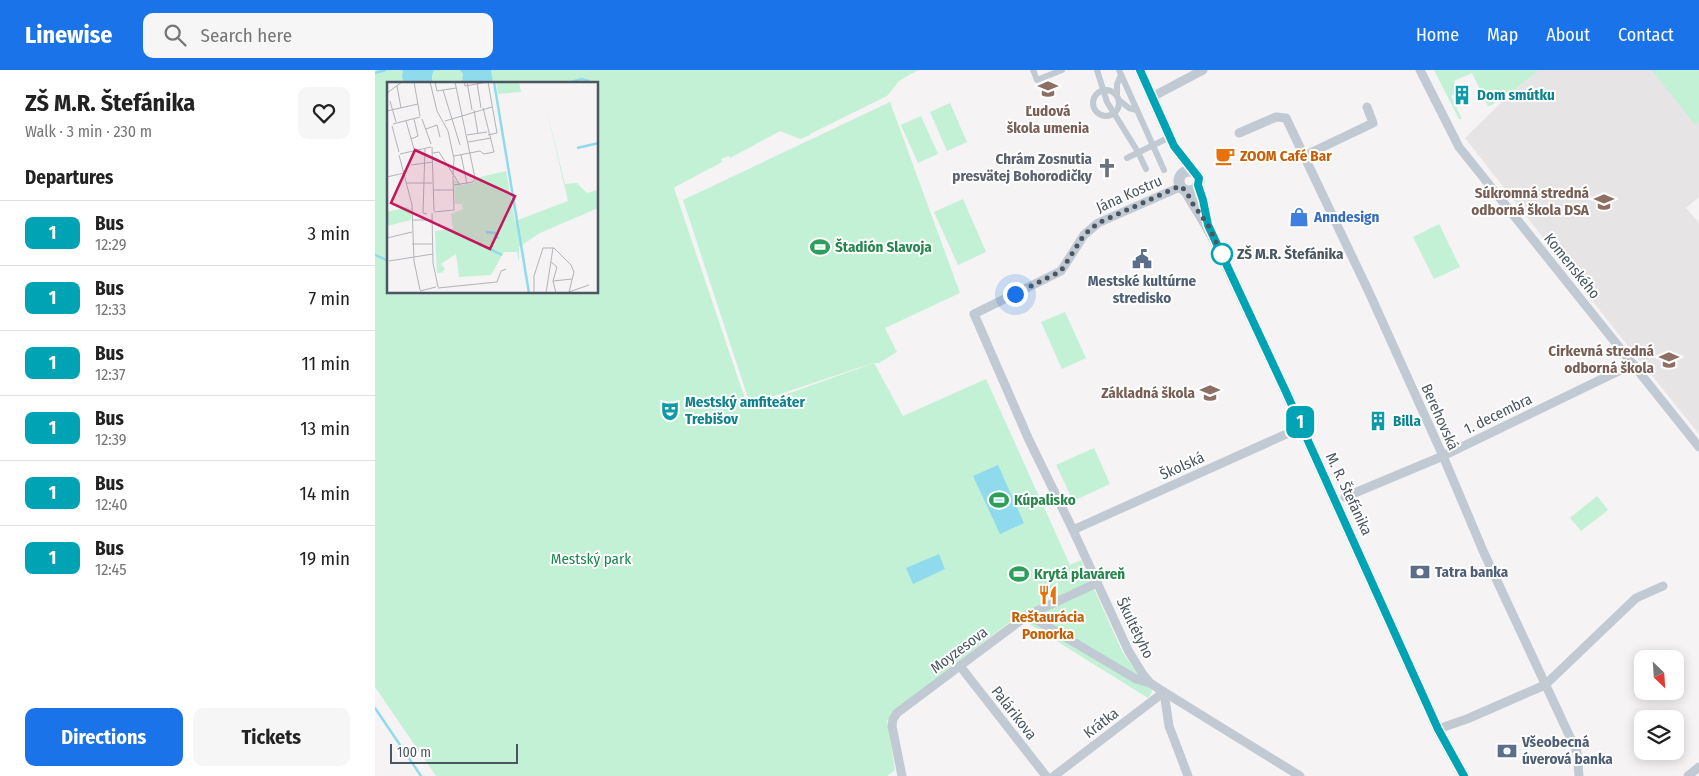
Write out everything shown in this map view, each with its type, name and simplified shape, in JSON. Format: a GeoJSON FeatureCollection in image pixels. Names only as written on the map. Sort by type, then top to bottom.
{"type":"FeatureCollection","features":[{"type":"Feature","properties":{"kind":"street"},"geometry":{"type":"LineString","coordinates":[[1033,70],[1037,80],[1062,70]]}},
{"type":"Feature","properties":{"kind":"street"},"geometry":{"type":"LineString","coordinates":[[1097,70],[1103,91],[1146,169]]}},
{"type":"Feature","properties":{"kind":"street","name":"M. R. Štefánika"},"geometry":{"type":"LineString","coordinates":[[1140,70],[1172,141],[1194,172]]}},
{"type":"Feature","properties":{"kind":"street"},"geometry":{"type":"LineString","coordinates":[[1152,97],[1203,70]]}},
{"type":"Feature","properties":{"kind":"street","name":"Komenského"},"geometry":{"type":"LineString","coordinates":[[1421,70],[1459,147],[1699,447]]}},
{"type":"Feature","properties":{"kind":"street"},"geometry":{"type":"LineString","coordinates":[[1120,73],[1117,84],[1118,98],[1118,108],[1114,113],[1104,116],[1095,109],[1095,97],[1103,91],[1110,91],[1118,98],[1129,108],[1136,110]]}},
{"type":"Feature","properties":{"kind":"street"},"geometry":{"type":"LineString","coordinates":[[1120,73],[1164,170]]}},
{"type":"Feature","properties":{"kind":"street"},"geometry":{"type":"LineString","coordinates":[[1304,156],[1373,123],[1367,107]]}},
{"type":"Feature","properties":{"kind":"street","name":"Berehovská"},"geometry":{"type":"LineString","coordinates":[[1239,133],[1276,117],[1286,118],[1368,290],[1443,456],[1484,553],[1577,752],[1579,776]]}},
{"type":"Feature","properties":{"kind":"street"},"geometry":{"type":"LineString","coordinates":[[1127,158],[1153,146],[1172,141]]}},
{"type":"Feature","properties":{"kind":"street","name":"M. R. Štefánika"},"geometry":{"type":"LineString","coordinates":[[1172,141],[1181,185],[1208,225],[1302,427],[1438,729],[1463,776]]}},
{"type":"Feature","properties":{"kind":"street"},"geometry":{"type":"LineString","coordinates":[[1186,171],[1194,172],[1199,178],[1198,185],[1193,190],[1181,185],[1181,173],[1186,171]]}},
{"type":"Feature","properties":{"kind":"street","name":"Jána Kostru"},"geometry":{"type":"LineString","coordinates":[[974,314],[1061,271],[1084,235],[1098,223],[1181,185]]}},
{"type":"Feature","properties":{"kind":"street","name":"M. R. Štefánika"},"geometry":{"type":"LineString","coordinates":[[1198,185],[1208,225]]}},
{"type":"Feature","properties":{"kind":"street","name":"Škultétyho"},"geometry":{"type":"LineString","coordinates":[[974,314],[1029,440],[1128,650],[1142,673],[1151,683],[1164,692],[1300,776]]}},
{"type":"Feature","properties":{"kind":"street","name":"1. decembra"},"geometry":{"type":"LineString","coordinates":[[1345,497],[1443,456],[1633,364]]}},
{"type":"Feature","properties":{"kind":"street","name":"Školská"},"geometry":{"type":"LineString","coordinates":[[1073,530],[1302,427]]}},
{"type":"Feature","properties":{"kind":"street","name":"Moyzesova"},"geometry":{"type":"LineString","coordinates":[[902,776],[892,726],[893,719],[897,713],[1029,615],[1097,583]]}},
{"type":"Feature","properties":{"kind":"street"},"geometry":{"type":"LineString","coordinates":[[1438,729],[1467,719],[1545,685],[1635,598],[1663,586]]}},
{"type":"Feature","properties":{"kind":"street"},"geometry":{"type":"LineString","coordinates":[[1029,615],[1136,679],[1151,683]]}},
{"type":"Feature","properties":{"kind":"street","name":"Palárikova"},"geometry":{"type":"LineString","coordinates":[[960,666],[1046,776]]}},
{"type":"Feature","properties":{"kind":"street"},"geometry":{"type":"LineString","coordinates":[[1164,692],[1169,726],[1188,776]]}},
{"type":"Feature","properties":{"kind":"street","name":"Krátka"},"geometry":{"type":"LineString","coordinates":[[1054,776],[1164,692]]}},
{"type":"Feature","properties":{"kind":"street"},"geometry":{"type":"LineString","coordinates":[[1688,776],[1699,767]]}},
{"type":"Feature","properties":{"kind":"shaded area","name":"Súkromná stredná odborná škola DSA"},"geometry":{"type":"Polygon","coordinates":[[[1539,70],[1699,70],[1699,197],[1686,208],[1699,223],[1699,434],[1465,138],[1513,91],[1539,70]]]}},
{"type":"Feature","properties":{"kind":"green space","name":"Mestský park"},"geometry":{"type":"Polygon","coordinates":[[[375,70],[918,70],[899,81],[887,96],[810,135],[800,139],[780,131],[730,158],[729,156],[721,159],[722,162],[674,188],[748,408],[874,363],[903,416],[986,379],[1070,565],[1081,560],[1122,651],[1139,676],[1151,687],[1152,692],[1148,698],[1026,622],[1020,614],[894,711],[887,721],[895,770],[887,776],[436,776],[375,687],[375,70]]]}},
{"type":"Feature","properties":{"kind":"green space"},"geometry":{"type":"Polygon","coordinates":[[[1434,70],[1539,70],[1513,91],[1510,91],[1488,106],[1472,73],[1454,81],[1458,92],[1451,96],[1462,119],[1459,119],[1434,70]]]}},
{"type":"Feature","properties":{"kind":"green space"},"geometry":{"type":"Polygon","coordinates":[[[1652,70],[1699,70],[1699,122],[1695,125],[1652,70]]]}},
{"type":"Feature","properties":{"kind":"green space","name":"Štadión Slavoja"},"geometry":{"type":"Polygon","coordinates":[[[890,102],[960,293],[885,328],[897,352],[879,363],[873,363],[750,404],[683,200],[890,102]]]}},
{"type":"Feature","properties":{"kind":"green space"},"geometry":{"type":"Polygon","coordinates":[[[950,103],[967,142],[947,151],[930,112],[950,103]]]}},
{"type":"Feature","properties":{"kind":"green space"},"geometry":{"type":"Polygon","coordinates":[[[921,116],[938,154],[918,163],[901,125],[921,116]]]}},
{"type":"Feature","properties":{"kind":"green space"},"geometry":{"type":"Polygon","coordinates":[[[963,199],[986,252],[958,265],[934,212],[963,199]]]}},
{"type":"Feature","properties":{"kind":"green space"},"geometry":{"type":"Polygon","coordinates":[[[1439,224],[1460,267],[1434,279],[1413,237],[1439,224]]]}},
{"type":"Feature","properties":{"kind":"green space"},"geometry":{"type":"Polygon","coordinates":[[[1065,312],[1086,358],[1062,369],[1041,322],[1065,312]]]}},
{"type":"Feature","properties":{"kind":"green space"},"geometry":{"type":"Polygon","coordinates":[[[1094,448],[1110,484],[1073,501],[1056,465],[1094,448]]]}},
{"type":"Feature","properties":{"kind":"green space"},"geometry":{"type":"Polygon","coordinates":[[[1597,496],[1608,510],[1581,531],[1570,518],[1597,496]]]}},
{"type":"Feature","properties":{"kind":"water"},"geometry":{"type":"Polygon","coordinates":[[[403,70],[434,70],[432,82],[404,82],[403,70]]]}},
{"type":"Feature","properties":{"kind":"water"},"geometry":{"type":"Polygon","coordinates":[[[460,70],[491,70],[493,82],[462,82],[463,74],[460,70]]]}},
{"type":"Feature","properties":{"kind":"water","name":"Kúpalisko"},"geometry":{"type":"Polygon","coordinates":[[[998,465],[1024,523],[1000,534],[973,476],[998,465]]]}},
{"type":"Feature","properties":{"kind":"water"},"geometry":{"type":"Polygon","coordinates":[[[939,554],[945,569],[913,584],[906,568],[939,554]]]}},
{"type":"Feature","properties":{"kind":"waterway"},"geometry":{"type":"LineString","coordinates":[[375,73],[385,70]]}},
{"type":"Feature","properties":{"kind":"waterway"},"geometry":{"type":"LineString","coordinates":[[571,82],[581,79],[589,81]]}},
{"type":"Feature","properties":{"kind":"waterway"},"geometry":{"type":"LineString","coordinates":[[375,255],[387,260]]}},
{"type":"Feature","properties":{"kind":"waterway"},"geometry":{"type":"LineString","coordinates":[[375,708],[421,776]]}},
{"type":"Feature","properties":{"kind":"bus line","name":"1"},"geometry":{"type":"LineString","coordinates":[[1140,70],[1174,146],[1199,178],[1198,185],[1208,225],[1302,427],[1438,729],[1464,776]]}},
{"type":"Feature","properties":{"kind":"place","name":"Ľudová škola umenia"},"geometry":{"type":"Point","coordinates":[1048,89]}},
{"type":"Feature","properties":{"kind":"place","name":"Dom smútku"},"geometry":{"type":"Point","coordinates":[1462,95]}},
{"type":"Feature","properties":{"kind":"place","name":"ZOOM Café Bar"},"geometry":{"type":"Point","coordinates":[1225,156]}},
{"type":"Feature","properties":{"kind":"place","name":"Chrám Zosnutia presvätej Bohorodičky"},"geometry":{"type":"Point","coordinates":[1107,168]}},
{"type":"Feature","properties":{"kind":"place","name":"Súkromná stredná odborná škola DSA"},"geometry":{"type":"Point","coordinates":[1604,202]}},
{"type":"Feature","properties":{"kind":"place","name":"Anndesign"},"geometry":{"type":"Point","coordinates":[1299,217]}},
{"type":"Feature","properties":{"kind":"place","name":"Štadión Slavoja"},"geometry":{"type":"Point","coordinates":[820,247]}},
{"type":"Feature","properties":{"kind":"place","name":"ZŠ M.R. Štefánika"},"geometry":{"type":"Point","coordinates":[1222,254]}},
{"type":"Feature","properties":{"kind":"place","name":"Mestské kultúrne stredisko"},"geometry":{"type":"Point","coordinates":[1142,259]}},
{"type":"Feature","properties":{"kind":"place","name":"Cirkevná stredná odborná škola"},"geometry":{"type":"Point","coordinates":[1669,360]}},
{"type":"Feature","properties":{"kind":"place","name":"Základná škola"},"geometry":{"type":"Point","coordinates":[1210,393]}},
{"type":"Feature","properties":{"kind":"place","name":"Mestský amfiteáter Trebišov"},"geometry":{"type":"Point","coordinates":[670,411]}},
{"type":"Feature","properties":{"kind":"place","name":"Billa"},"geometry":{"type":"Point","coordinates":[1378,421]}},
{"type":"Feature","properties":{"kind":"place","name":"Kúpalisko"},"geometry":{"type":"Point","coordinates":[999,500]}},
{"type":"Feature","properties":{"kind":"place","name":"Tatra banka"},"geometry":{"type":"Point","coordinates":[1420,572]}},
{"type":"Feature","properties":{"kind":"place","name":"Krytá plaváreň"},"geometry":{"type":"Point","coordinates":[1019,574]}},
{"type":"Feature","properties":{"kind":"place","name":"Reštaurácia Ponorka"},"geometry":{"type":"Point","coordinates":[1048,595]}},
{"type":"Feature","properties":{"kind":"place","name":"Všeobecná úverová banka"},"geometry":{"type":"Point","coordinates":[1507,751]}},
{"type":"Feature","properties":{"kind":"route"},"geometry":{"type":"LineString","coordinates":[[1015,294],[1061,271],[1084,235],[1098,223],[1180,186],[1186,191],[1208,225],[1225,261],[1222,254]]}}]}
